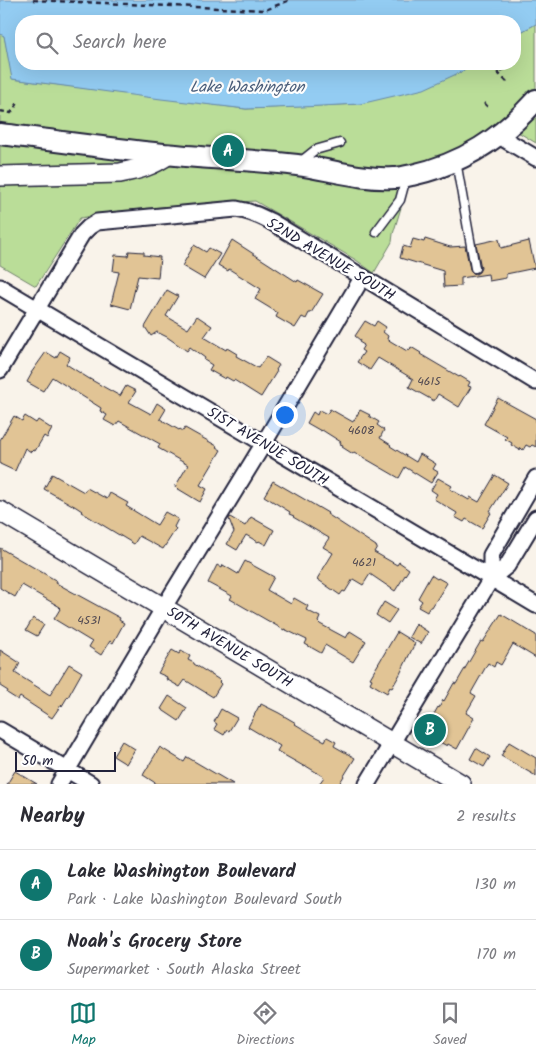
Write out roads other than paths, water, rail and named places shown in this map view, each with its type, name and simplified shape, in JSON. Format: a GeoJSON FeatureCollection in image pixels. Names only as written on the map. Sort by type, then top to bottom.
{"type":"FeatureCollection","features":[{"type":"Feature","properties":{"kind":"main road"},"geometry":{"type":"LineString","coordinates":[[0,134],[169,154],[296,165],[362,177],[394,178],[448,165],[474,152],[499,136],[536,100]]}},
{"type":"Feature","properties":{"kind":"street"},"geometry":{"type":"LineString","coordinates":[[499,136],[536,158]]}},
{"type":"Feature","properties":{"kind":"street"},"geometry":{"type":"LineString","coordinates":[[0,176],[120,172],[148,166],[169,154]]}},
{"type":"Feature","properties":{"kind":"street","name":"52ND AVENUE SOUTH"},"geometry":{"type":"LineString","coordinates":[[36,309],[82,234],[97,222],[236,209],[258,214],[536,382]]}},
{"type":"Feature","properties":{"kind":"street"},"geometry":{"type":"LineString","coordinates":[[59,784],[362,278]]}},
{"type":"Feature","properties":{"kind":"street","name":"51ST AVENUE SOUTH"},"geometry":{"type":"LineString","coordinates":[[0,287],[536,606]]}},
{"type":"Feature","properties":{"kind":"street"},"geometry":{"type":"LineString","coordinates":[[0,370],[36,309]]}},
{"type":"Feature","properties":{"kind":"street"},"geometry":{"type":"LineString","coordinates":[[491,579],[491,555],[536,478]]}},
{"type":"Feature","properties":{"kind":"street","name":"50TH AVENUE SOUTH"},"geometry":{"type":"LineString","coordinates":[[0,510],[461,784]]}},
{"type":"Feature","properties":{"kind":"street"},"geometry":{"type":"LineString","coordinates":[[367,784],[491,579],[508,566],[536,518]]}},
{"type":"Feature","properties":{"kind":"street"},"geometry":{"type":"LineString","coordinates":[[0,730],[90,784]]}},
{"type":"Feature","properties":{"kind":"lane"},"geometry":{"type":"LineString","coordinates":[[296,165],[315,150],[340,143]]}},
{"type":"Feature","properties":{"kind":"lane"},"geometry":{"type":"LineString","coordinates":[[456,161],[474,268]]}},
{"type":"Feature","properties":{"kind":"lane"},"geometry":{"type":"LineString","coordinates":[[376,232],[400,200],[406,176]]}},
{"type":"Feature","properties":{"kind":"water","name":"Lake Washington"},"geometry":{"type":"Polygon","coordinates":[[[0,0],[536,0],[536,24],[521,32],[521,15],[15,15],[15,70],[464,70],[424,89],[360,104],[246,109],[12,79],[4,36],[0,34],[0,0]]]}},
{"type":"Feature","properties":{"kind":"place","name":"Lake Washington Boulevard"},"geometry":{"type":"Point","coordinates":[228,151]}},
{"type":"Feature","properties":{"kind":"place","name":"Noah's Grocery Store"},"geometry":{"type":"Point","coordinates":[430,730]}}]}
